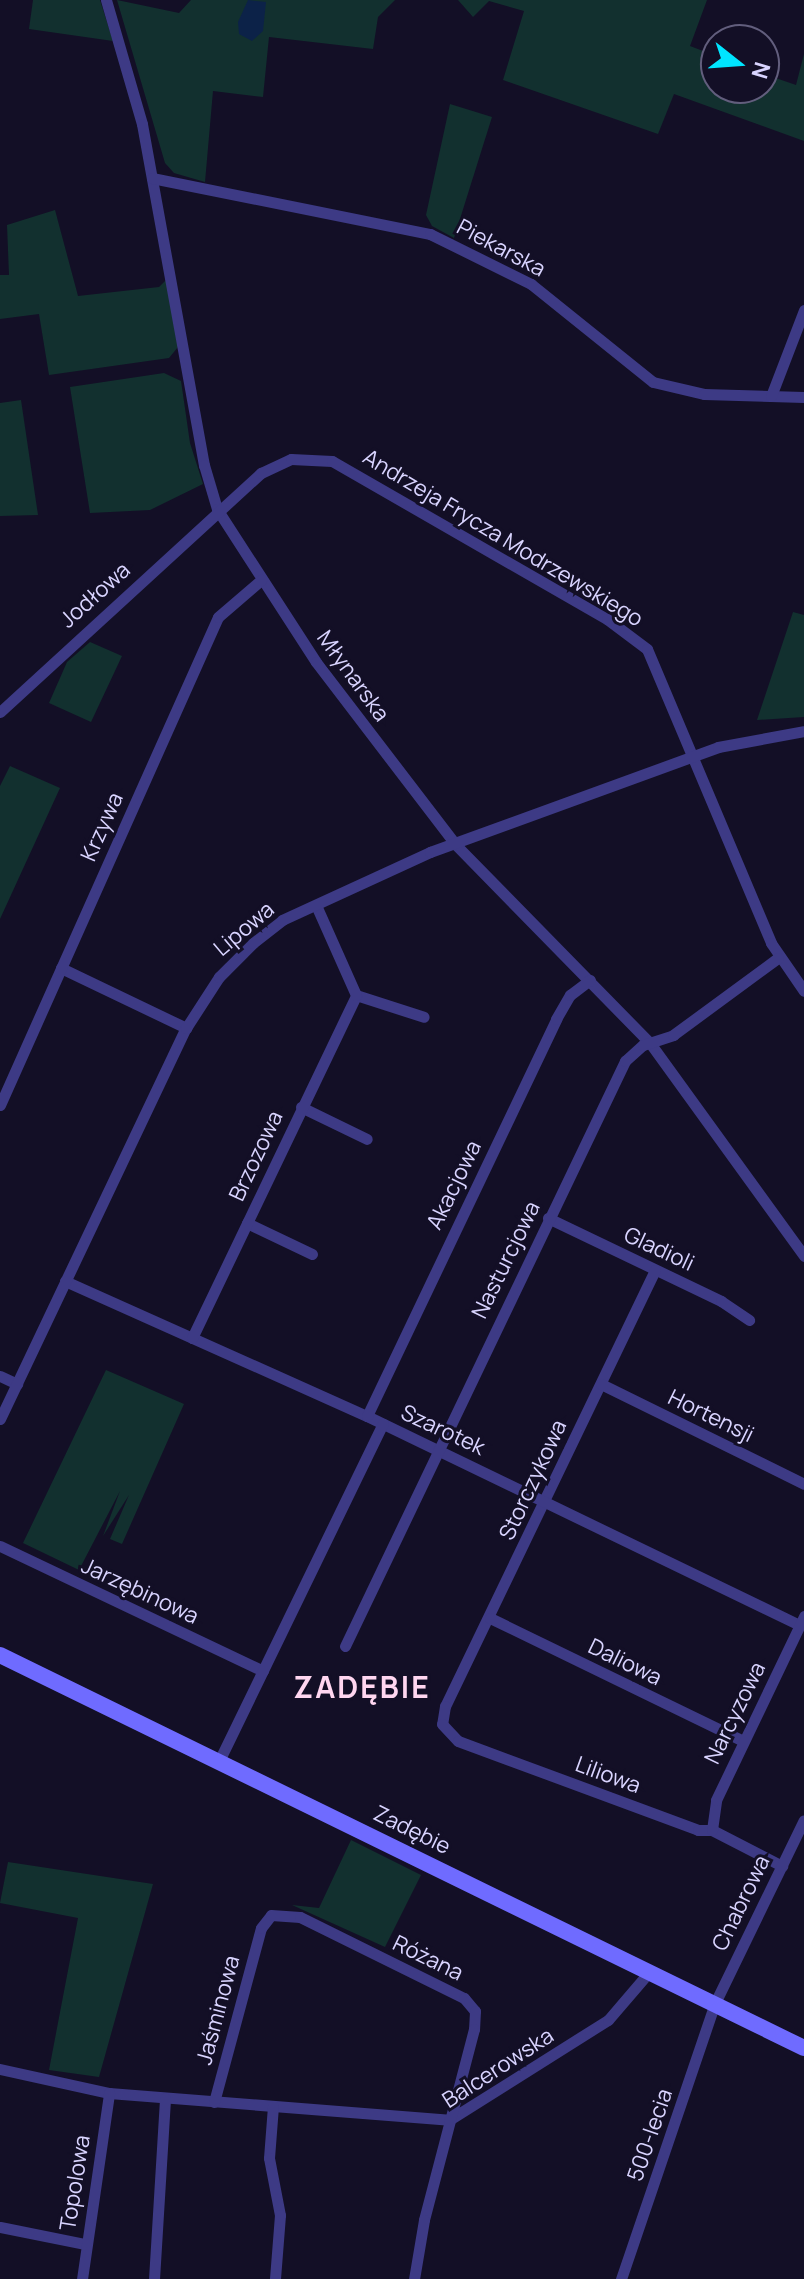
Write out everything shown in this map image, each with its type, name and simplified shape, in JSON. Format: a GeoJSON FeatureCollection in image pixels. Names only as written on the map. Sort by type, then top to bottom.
{"type":"FeatureCollection","features":[{"type":"Feature","properties":{"kind":"street","name":"Młynarska"},"geometry":{"type":"LineString","coordinates":[[106,0],[152,178],[204,465],[217,509],[261,580],[456,845],[650,1043],[804,1256]]}},
{"type":"Feature","properties":{"kind":"street","name":"Piekarska"},"geometry":{"type":"LineString","coordinates":[[152,178],[430,234],[531,284],[653,382],[689,393],[804,397]]}},
{"type":"Feature","properties":{"kind":"street"},"geometry":{"type":"LineString","coordinates":[[771,396],[804,310]]}},
{"type":"Feature","properties":{"kind":"street","name":"Andrzeja Frycza Modrzewskiego"},"geometry":{"type":"LineString","coordinates":[[217,509],[268,469],[291,459],[314,458],[347,467],[632,635],[654,660],[778,958],[804,991]]}},
{"type":"Feature","properties":{"kind":"street","name":"Jodłowa"},"geometry":{"type":"LineString","coordinates":[[0,712],[217,509]]}},
{"type":"Feature","properties":{"kind":"street","name":"Krzywa"},"geometry":{"type":"LineString","coordinates":[[0,1105],[218,617],[261,580]]}},
{"type":"Feature","properties":{"kind":"street","name":"Lipowa"},"geometry":{"type":"LineString","coordinates":[[0,1419],[186,1028],[219,977],[253,943],[282,920],[456,845],[692,756],[804,731]]}},
{"type":"Feature","properties":{"kind":"street"},"geometry":{"type":"LineString","coordinates":[[316,905],[356,995],[424,1017]]}},
{"type":"Feature","properties":{"kind":"street","name":"Nasturcjowa"},"geometry":{"type":"LineString","coordinates":[[345,1646],[625,1061],[650,1043],[673,1035],[778,958]]}},
{"type":"Feature","properties":{"kind":"street"},"geometry":{"type":"LineString","coordinates":[[61,968],[186,1028]]}},
{"type":"Feature","properties":{"kind":"street","name":"Akacjowa"},"geometry":{"type":"LineString","coordinates":[[367,1416],[556,1019],[570,995],[590,980]]}},
{"type":"Feature","properties":{"kind":"street","name":"Brzozowa"},"geometry":{"type":"LineString","coordinates":[[192,1338],[356,995]]}},
{"type":"Feature","properties":{"kind":"street","name":"Brzozowa"},"geometry":{"type":"LineString","coordinates":[[301,1107],[367,1139]]}},
{"type":"Feature","properties":{"kind":"street","name":"Gladioli"},"geometry":{"type":"LineString","coordinates":[[548,1218],[749,1320]]}},
{"type":"Feature","properties":{"kind":"street","name":"Brzozowa"},"geometry":{"type":"LineString","coordinates":[[247,1223],[312,1254]]}},
{"type":"Feature","properties":{"kind":"street","name":"Storczykowa"},"geometry":{"type":"LineString","coordinates":[[445,1706],[655,1270]]}},
{"type":"Feature","properties":{"kind":"street","name":"Szarotek"},"geometry":{"type":"LineString","coordinates":[[65,1281],[367,1416],[802,1620]]}},
{"type":"Feature","properties":{"kind":"street"},"geometry":{"type":"LineString","coordinates":[[0,1376],[17,1384]]}},
{"type":"Feature","properties":{"kind":"street","name":"Hortensji"},"geometry":{"type":"LineString","coordinates":[[601,1384],[804,1484]]}},
{"type":"Feature","properties":{"kind":"street"},"geometry":{"type":"LineString","coordinates":[[219,1761],[383,1424]]}},
{"type":"Feature","properties":{"kind":"street","name":"Jarzębinowa"},"geometry":{"type":"LineString","coordinates":[[0,1546],[263,1671]]}},
{"type":"Feature","properties":{"kind":"street","name":"Daliowa"},"geometry":{"type":"LineString","coordinates":[[490,1618],[743,1741]]}},
{"type":"Feature","properties":{"kind":"street","name":"Narcyzowa"},"geometry":{"type":"LineString","coordinates":[[712,1830],[716,1800],[802,1620]]}},
{"type":"Feature","properties":{"kind":"street","name":"Zadębie"},"geometry":{"type":"LineString","coordinates":[[0,1655],[804,2048]]}},
{"type":"Feature","properties":{"kind":"street","name":"Liliowa"},"geometry":{"type":"LineString","coordinates":[[445,1706],[442,1724],[458,1741],[698,1830],[712,1830],[782,1866]]}},
{"type":"Feature","properties":{"kind":"street","name":"Chabrowa"},"geometry":{"type":"LineString","coordinates":[[715,2003],[804,1820]]}},
{"type":"Feature","properties":{"kind":"street","name":"Różana"},"geometry":{"type":"LineString","coordinates":[[261,1928],[271,1915],[291,1914],[471,2005],[474,2029],[449,2120]]}},
{"type":"Feature","properties":{"kind":"street","name":"Jaśminowa"},"geometry":{"type":"LineString","coordinates":[[214,2102],[261,1928]]}},
{"type":"Feature","properties":{"kind":"street","name":"Balcerowska"},"geometry":{"type":"LineString","coordinates":[[414,2279],[449,2120],[601,2026],[650,1971]]}},
{"type":"Feature","properties":{"kind":"street","name":"500-lecia"},"geometry":{"type":"LineString","coordinates":[[621,2279],[715,2003]]}},
{"type":"Feature","properties":{"kind":"street"},"geometry":{"type":"LineString","coordinates":[[0,2069],[109,2093],[449,2120]]}},
{"type":"Feature","properties":{"kind":"street","name":"Topolowa"},"geometry":{"type":"LineString","coordinates":[[82,2279],[109,2093]]}},
{"type":"Feature","properties":{"kind":"street"},"geometry":{"type":"LineString","coordinates":[[154,2279],[165,2098]]}},
{"type":"Feature","properties":{"kind":"street"},"geometry":{"type":"LineString","coordinates":[[273,2106],[269,2158],[280,2215],[275,2279]]}},
{"type":"Feature","properties":{"kind":"street"},"geometry":{"type":"LineString","coordinates":[[0,2227],[85,2244]]}},
{"type":"Feature","properties":{"kind":"green space"},"geometry":{"type":"Polygon","coordinates":[[[33,0],[100,0],[113,41],[29,29],[33,0]]]}},
{"type":"Feature","properties":{"kind":"green space"},"geometry":{"type":"Polygon","coordinates":[[[117,0],[179,13],[191,0],[395,0],[378,17],[373,49],[269,37],[263,97],[213,91],[205,182],[174,173],[165,163],[117,0]]]}},
{"type":"Feature","properties":{"kind":"green space"},"geometry":{"type":"Polygon","coordinates":[[[458,0],[707,0],[690,46],[700,50],[700,103],[674,94],[658,134],[503,80],[524,11],[489,1],[473,17],[458,0]]]}},
{"type":"Feature","properties":{"kind":"green space"},"geometry":{"type":"Polygon","coordinates":[[[804,54],[804,141],[702,104],[780,104],[780,80],[796,85],[804,54]]]}},
{"type":"Feature","properties":{"kind":"green space"},"geometry":{"type":"Polygon","coordinates":[[[450,104],[492,117],[454,238],[432,226],[426,215],[450,104]]]}},
{"type":"Feature","properties":{"kind":"green space"},"geometry":{"type":"Polygon","coordinates":[[[55,210],[78,296],[159,287],[166,280],[178,347],[169,358],[49,375],[39,314],[0,319],[0,275],[9,275],[7,225],[55,210]]]}},
{"type":"Feature","properties":{"kind":"green space"},"geometry":{"type":"Polygon","coordinates":[[[164,373],[181,381],[190,443],[203,484],[150,510],[90,513],[70,387],[164,373]]]}},
{"type":"Feature","properties":{"kind":"green space"},"geometry":{"type":"Polygon","coordinates":[[[21,400],[38,515],[0,516],[0,403],[21,400]]]}},
{"type":"Feature","properties":{"kind":"green space"},"geometry":{"type":"Polygon","coordinates":[[[793,612],[804,615],[804,717],[757,720],[793,612]]]}},
{"type":"Feature","properties":{"kind":"green space"},"geometry":{"type":"Polygon","coordinates":[[[90,642],[122,656],[91,722],[49,703],[67,662],[90,642]]]}},
{"type":"Feature","properties":{"kind":"green space"},"geometry":{"type":"Polygon","coordinates":[[[10,766],[60,788],[0,919],[0,786],[10,766]]]}},
{"type":"Feature","properties":{"kind":"green space"},"geometry":{"type":"Polygon","coordinates":[[[106,1370],[184,1404],[122,1544],[110,1539],[129,1495],[103,1536],[120,1491],[79,1570],[23,1543],[106,1370]]]}},
{"type":"Feature","properties":{"kind":"green space"},"geometry":{"type":"Polygon","coordinates":[[[351,1840],[421,1875],[385,1947],[292,1905],[319,1908],[351,1840]]]}},
{"type":"Feature","properties":{"kind":"green space"},"geometry":{"type":"Polygon","coordinates":[[[8,1862],[153,1884],[99,2077],[49,2070],[78,1918],[0,1903],[8,1862]]]}},
{"type":"Feature","properties":{"kind":"water"},"geometry":{"type":"Polygon","coordinates":[[[248,0],[266,2],[263,31],[252,41],[239,34],[238,22],[248,0]]]}},
{"type":"Feature","properties":{"kind":"district","name":"ZADĘBIE"},"geometry":{"type":"Point","coordinates":[362,1687]}}]}
